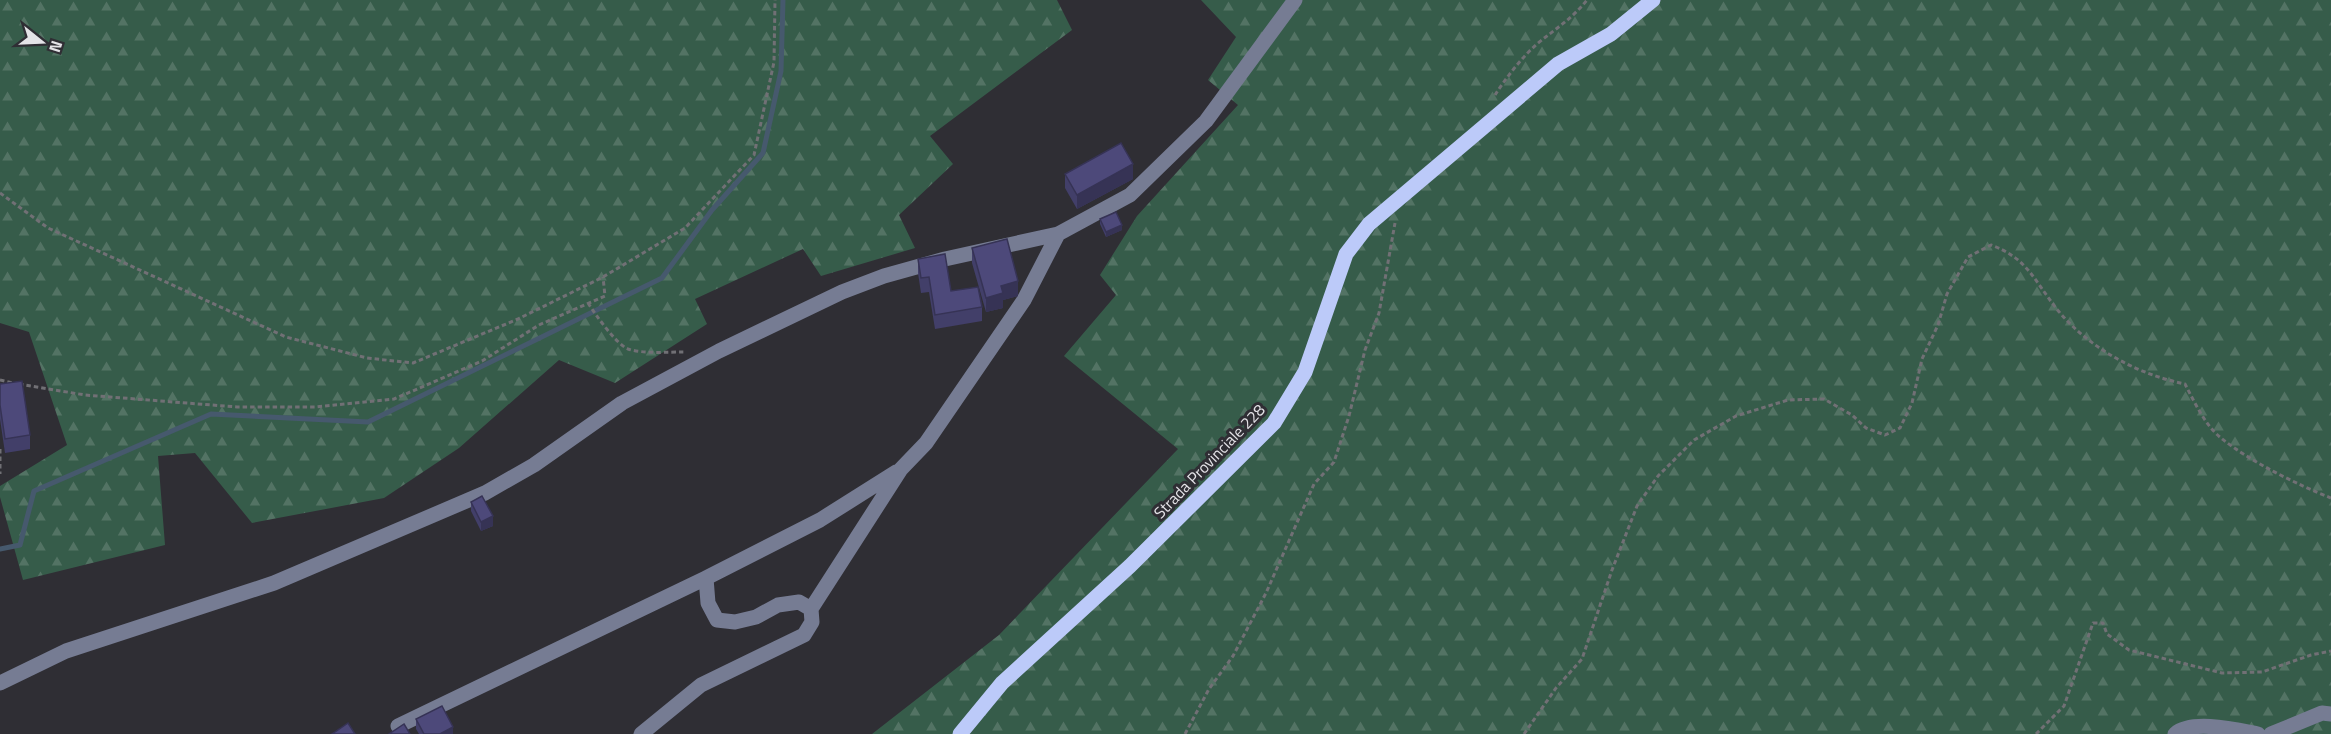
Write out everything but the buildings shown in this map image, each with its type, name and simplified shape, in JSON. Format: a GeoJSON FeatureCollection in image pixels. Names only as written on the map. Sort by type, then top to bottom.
{"type":"FeatureCollection","features":[{"type":"Feature","properties":{"kind":"main road","name":"Strada Provinciale 228"},"geometry":{"type":"LineString","coordinates":[[960,734],[1002,683],[1130,566],[1274,423],[1305,372],[1346,254],[1369,224],[1558,64],[1611,34],[1653,0]]}},
{"type":"Feature","properties":{"kind":"street"},"geometry":{"type":"LineString","coordinates":[[0,682],[66,651],[274,583],[485,492],[534,465],[622,403],[719,351],[842,292],[884,276],[935,262],[1058,234],[1130,195],[1206,121],[1295,0]]}},
{"type":"Feature","properties":{"kind":"street"},"geometry":{"type":"LineString","coordinates":[[640,734],[701,685],[804,635],[812,621],[811,609],[901,469],[926,443],[1024,300],[1058,234]]}},
{"type":"Feature","properties":{"kind":"street"},"geometry":{"type":"LineString","coordinates":[[398,726],[706,578],[820,520],[901,469]]}},
{"type":"Feature","properties":{"kind":"street"},"geometry":{"type":"LineString","coordinates":[[706,578],[708,603],[717,620],[735,622],[756,617],[778,605],[799,602],[811,609]]}},
{"type":"Feature","properties":{"kind":"street"},"geometry":{"type":"LineString","coordinates":[[2271,734],[2322,713],[2331,714]]}},
{"type":"Feature","properties":{"kind":"street"},"geometry":{"type":"LineString","coordinates":[[2175,734],[2181,729],[2218,727],[2258,734]]}},
{"type":"Feature","properties":{"kind":"path"},"geometry":{"type":"LineString","coordinates":[[0,193],[48,228],[286,337],[367,358],[413,363],[518,319],[603,277],[685,228],[754,155],[774,62],[775,0]]}},
{"type":"Feature","properties":{"kind":"path"},"geometry":{"type":"LineString","coordinates":[[1495,96],[1536,45],[1574,17],[1587,0]]}},
{"type":"Feature","properties":{"kind":"path"},"geometry":{"type":"LineString","coordinates":[[1185,734],[1209,689],[1233,656],[1266,593],[1314,484],[1334,462],[1349,416],[1365,350],[1379,313],[1395,224],[1400,214]]}},
{"type":"Feature","properties":{"kind":"path"},"geometry":{"type":"LineString","coordinates":[[1524,734],[1556,688],[1582,659],[1612,570],[1637,506],[1658,476],[1694,440],[1736,416],[1788,400],[1824,399],[1852,415],[1866,429],[1885,435],[1900,428],[1912,403],[1922,359],[1938,325],[1947,294],[1968,257],[1991,245],[2008,251],[2028,268],[2056,308],[2076,330],[2105,352],[2160,379],[2185,384],[2198,409],[2220,437],[2303,488],[2331,498]]}},
{"type":"Feature","properties":{"kind":"path"},"geometry":{"type":"LineString","coordinates":[[0,380],[85,395],[237,407],[315,407],[394,399],[482,361],[539,325],[605,296],[603,277]]}},
{"type":"Feature","properties":{"kind":"path"},"geometry":{"type":"LineString","coordinates":[[588,303],[598,320],[627,348],[658,352],[688,352]]}},
{"type":"Feature","properties":{"kind":"path"},"geometry":{"type":"LineString","coordinates":[[0,449],[0,474]]}},
{"type":"Feature","properties":{"kind":"path"},"geometry":{"type":"LineString","coordinates":[[2036,734],[2064,706],[2093,623],[2103,623],[2107,634],[2129,650],[2222,673],[2262,672],[2311,655],[2331,651]]}},
{"type":"Feature","properties":{"kind":"green space"},"geometry":{"type":"Polygon","coordinates":[[[0,0],[1057,0],[1072,30],[930,136],[953,164],[899,215],[915,248],[821,276],[803,249],[695,299],[707,324],[615,383],[559,360],[459,448],[384,498],[252,523],[195,453],[158,456],[165,545],[23,580],[0,497],[0,486],[67,445],[29,332],[0,323],[0,0]]]}},
{"type":"Feature","properties":{"kind":"green space"},"geometry":{"type":"Polygon","coordinates":[[[1201,0],[1645,0],[1365,221],[1301,370],[1270,420],[954,734],[872,734],[999,635],[1178,449],[1064,356],[1116,295],[1100,275],[1137,216],[1238,105],[1208,80],[1236,37],[1201,0]]]}},
{"type":"Feature","properties":{"kind":"green space"},"geometry":{"type":"Polygon","coordinates":[[[1661,0],[2331,0],[2331,734],[967,734],[1006,686],[1278,426],[1350,256],[1372,228],[1561,69],[1614,39],[1661,0]]]}},
{"type":"Feature","properties":{"kind":"waterway"},"geometry":{"type":"LineString","coordinates":[[0,549],[20,545],[34,491],[211,414],[368,422],[662,278],[712,210],[763,153],[781,71],[783,0]]}}]}
